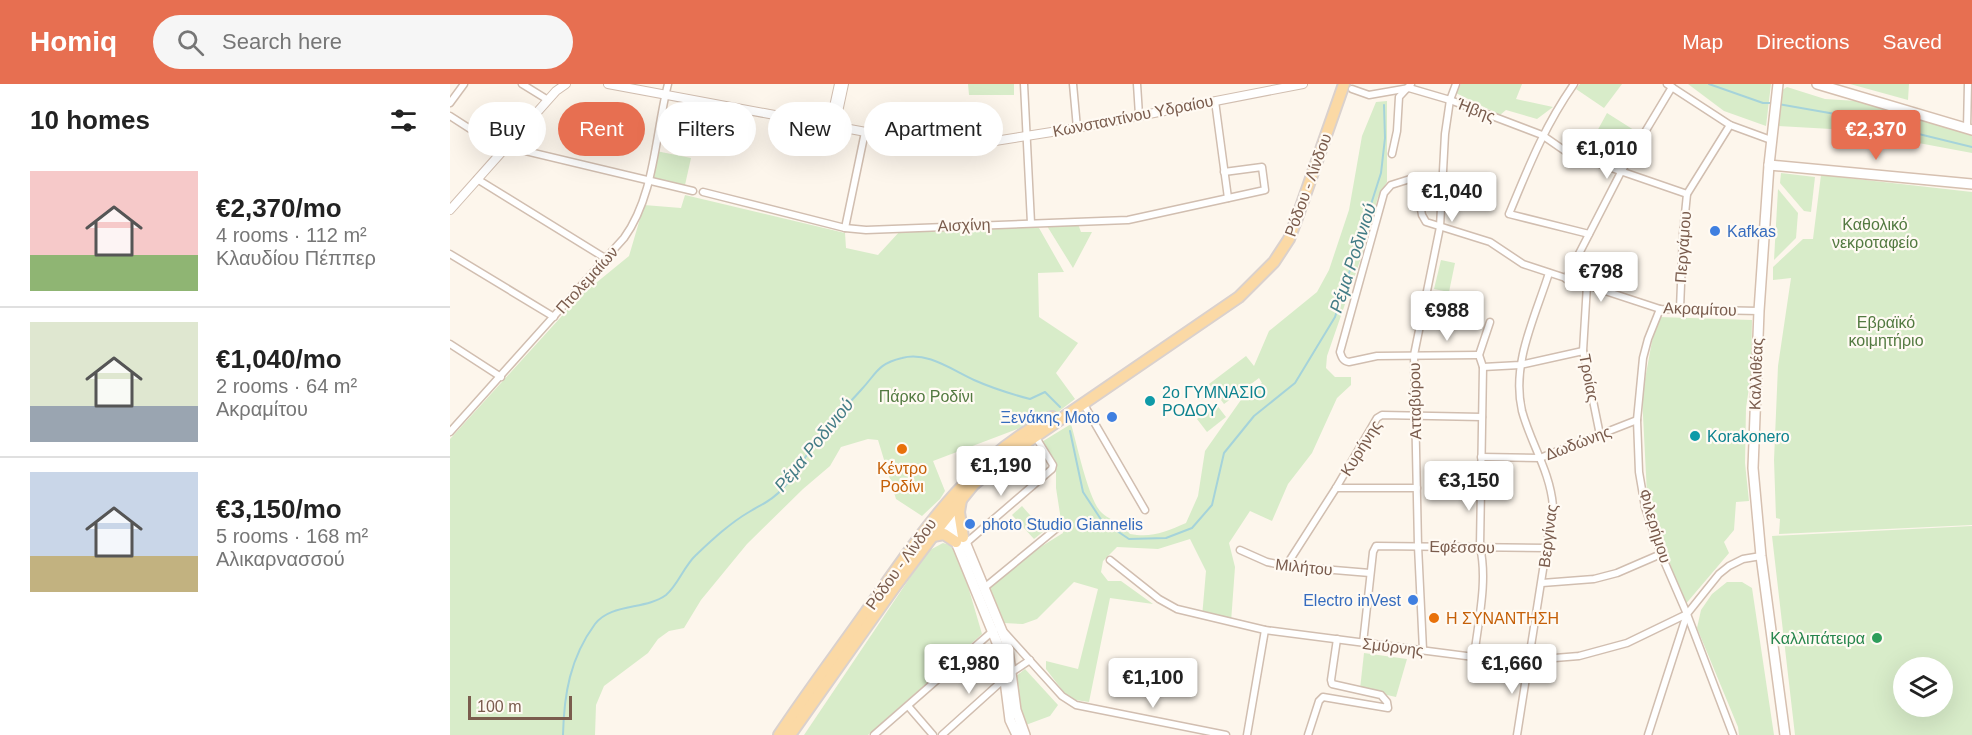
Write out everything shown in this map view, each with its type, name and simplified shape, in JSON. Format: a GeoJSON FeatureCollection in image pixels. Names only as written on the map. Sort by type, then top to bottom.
{"type":"FeatureCollection","features":[{"type":"Feature","properties":{"kind":"main road"},"geometry":{"type":"LineString","coordinates":[[1817,84],[1970,129]]}},
{"type":"Feature","properties":{"kind":"main road","name":"Καλλιθέας"},"geometry":{"type":"LineString","coordinates":[[1778,85],[1771,140],[1773,165],[1759,311],[1753,468],[1761,556],[1785,735]]}},
{"type":"Feature","properties":{"kind":"main road","name":"Ρόδου - Λίνδου"},"geometry":{"type":"LineString","coordinates":[[790,735],[933,536],[943,516],[983,476],[1082,403],[1239,297],[1274,262],[1297,218],[1344,86]]}},
{"type":"Feature","properties":{"kind":"main road"},"geometry":{"type":"LineString","coordinates":[[1773,165],[1972,184]]}},
{"type":"Feature","properties":{"kind":"main road","name":"Ρόδου - Λίνδου"},"geometry":{"type":"LineString","coordinates":[[780,735],[972,474],[1037,424],[1082,403]]}},
{"type":"Feature","properties":{"kind":"main road"},"geometry":{"type":"LineString","coordinates":[[961,499],[959,512],[962,541],[997,633],[1008,650],[1010,720],[1017,735]]}},
{"type":"Feature","properties":{"kind":"main road"},"geometry":{"type":"LineString","coordinates":[[943,516],[962,541],[984,588],[997,633]]}},
{"type":"Feature","properties":{"kind":"main road"},"geometry":{"type":"LineString","coordinates":[[933,536],[944,534],[962,541]]}},
{"type":"Feature","properties":{"kind":"main road"},"geometry":{"type":"LineString","coordinates":[[1008,676],[1025,735]]}},
{"type":"Feature","properties":{"kind":"street"},"geometry":{"type":"LineString","coordinates":[[450,103],[464,84]]}},
{"type":"Feature","properties":{"kind":"street"},"geometry":{"type":"LineString","coordinates":[[522,84],[548,100]]}},
{"type":"Feature","properties":{"kind":"street"},"geometry":{"type":"LineString","coordinates":[[546,102],[566,84]]}},
{"type":"Feature","properties":{"kind":"street","name":"Κωνσταντίνου Υδραίου"},"geometry":{"type":"LineString","coordinates":[[608,84],[768,114]]}},
{"type":"Feature","properties":{"kind":"street","name":"Πτολεμαίων"},"geometry":{"type":"LineString","coordinates":[[450,432],[636,222],[648,180],[669,84]]}},
{"type":"Feature","properties":{"kind":"street"},"geometry":{"type":"LineString","coordinates":[[836,102],[839,84]]}},
{"type":"Feature","properties":{"kind":"street"},"geometry":{"type":"LineString","coordinates":[[839,102],[844,84]]}},
{"type":"Feature","properties":{"kind":"street"},"geometry":{"type":"LineString","coordinates":[[1024,84],[1031,223]]}},
{"type":"Feature","properties":{"kind":"street"},"geometry":{"type":"LineString","coordinates":[[1073,84],[1077,128]]}},
{"type":"Feature","properties":{"kind":"street"},"geometry":{"type":"LineString","coordinates":[[1137,84],[1139,115]]}},
{"type":"Feature","properties":{"kind":"street","name":"Κωνσταντίνου Υδραίου"},"geometry":{"type":"LineString","coordinates":[[1003,140],[1077,128],[1303,84]]}},
{"type":"Feature","properties":{"kind":"street","name":"Ατταβύρου"},"geometry":{"type":"LineString","coordinates":[[1423,650],[1418,546],[1414,355],[1440,227],[1445,134],[1450,100],[1456,84]]}},
{"type":"Feature","properties":{"kind":"street"},"geometry":{"type":"LineString","coordinates":[[1574,84],[1554,112],[1542,135],[1509,214],[1589,234]]}},
{"type":"Feature","properties":{"kind":"street"},"geometry":{"type":"LineString","coordinates":[[1968,84],[1970,129]]}},
{"type":"Feature","properties":{"kind":"street"},"geometry":{"type":"LineString","coordinates":[[1344,86],[1369,94],[1410,86]]}},
{"type":"Feature","properties":{"kind":"street"},"geometry":{"type":"LineString","coordinates":[[1392,154],[1397,131],[1399,97],[1410,86]]}},
{"type":"Feature","properties":{"kind":"street","name":"Ήβης"},"geometry":{"type":"LineString","coordinates":[[1410,86],[1542,135],[1568,153],[1687,194]]}},
{"type":"Feature","properties":{"kind":"street"},"geometry":{"type":"LineString","coordinates":[[1566,279],[1621,172],[1670,86],[1730,125],[1771,140]]}},
{"type":"Feature","properties":{"kind":"street"},"geometry":{"type":"LineString","coordinates":[[1215,101],[1228,198]]}},
{"type":"Feature","properties":{"kind":"street"},"geometry":{"type":"LineString","coordinates":[[450,116],[468,128]]}},
{"type":"Feature","properties":{"kind":"street","name":"Περγάμου"},"geometry":{"type":"LineString","coordinates":[[1680,309],[1687,194],[1730,125]]}},
{"type":"Feature","properties":{"kind":"street"},"geometry":{"type":"LineString","coordinates":[[845,228],[864,137]]}},
{"type":"Feature","properties":{"kind":"street"},"geometry":{"type":"LineString","coordinates":[[450,210],[499,156]]}},
{"type":"Feature","properties":{"kind":"street"},"geometry":{"type":"LineString","coordinates":[[545,156],[693,191]]}},
{"type":"Feature","properties":{"kind":"street","name":"Αισχίνη"},"geometry":{"type":"LineString","coordinates":[[703,192],[845,228],[866,230],[1128,220],[1264,190],[1263,169],[1258,166],[1224,172]]}},
{"type":"Feature","properties":{"kind":"street"},"geometry":{"type":"LineString","coordinates":[[477,179],[605,258]]}},
{"type":"Feature","properties":{"kind":"street"},"geometry":{"type":"LineString","coordinates":[[1440,227],[1426,222],[1422,215],[1416,182],[1410,179],[1403,180],[1391,185],[1384,193],[1340,352],[1345,361],[1349,362],[1377,356],[1479,355]]}},
{"type":"Feature","properties":{"kind":"street","name":"Ακραμίτου"},"geometry":{"type":"LineString","coordinates":[[1440,227],[1490,242],[1523,264],[1660,309],[1759,311]]}},
{"type":"Feature","properties":{"kind":"street"},"geometry":{"type":"LineString","coordinates":[[450,254],[554,317]]}},
{"type":"Feature","properties":{"kind":"street","name":"Βεργίνας"},"geometry":{"type":"LineString","coordinates":[[1517,735],[1553,506],[1552,488],[1523,412],[1519,393],[1520,365],[1549,273]]}},
{"type":"Feature","properties":{"kind":"street","name":"Τροίας"},"geometry":{"type":"LineString","coordinates":[[1587,285],[1582,351],[1600,435]]}},
{"type":"Feature","properties":{"kind":"street","name":"Φιλερήμου"},"geometry":{"type":"LineString","coordinates":[[1660,309],[1643,358],[1637,420],[1639,472],[1645,507],[1661,554],[1687,614],[1733,735]]}},
{"type":"Feature","properties":{"kind":"street"},"geometry":{"type":"LineString","coordinates":[[1474,657],[1482,585],[1480,547],[1483,367],[1479,355],[1490,322]]}},
{"type":"Feature","properties":{"kind":"street"},"geometry":{"type":"LineString","coordinates":[[450,344],[501,376]]}},
{"type":"Feature","properties":{"kind":"street"},"geometry":{"type":"LineString","coordinates":[[1483,367],[1520,365],[1582,351]]}},
{"type":"Feature","properties":{"kind":"street"},"geometry":{"type":"LineString","coordinates":[[1082,403],[1145,510]]}},
{"type":"Feature","properties":{"kind":"street","name":"Κυρήνης"},"geometry":{"type":"LineString","coordinates":[[1286,566],[1377,418],[1382,415],[1482,417]]}},
{"type":"Feature","properties":{"kind":"street","name":"Δωδώνης"},"geometry":{"type":"LineString","coordinates":[[1481,457],[1539,458],[1637,420]]}},
{"type":"Feature","properties":{"kind":"street"},"geometry":{"type":"LineString","coordinates":[[962,541],[1052,469],[1053,465],[1035,436]]}},
{"type":"Feature","properties":{"kind":"street"},"geometry":{"type":"LineString","coordinates":[[1336,488],[1417,488]]}},
{"type":"Feature","properties":{"kind":"street"},"geometry":{"type":"LineString","coordinates":[[984,588],[1057,528]]}},
{"type":"Feature","properties":{"kind":"street","name":"Εφέσσου"},"geometry":{"type":"LineString","coordinates":[[1370,573],[1376,546],[1548,548]]}},
{"type":"Feature","properties":{"kind":"street","name":"Μιλήτου"},"geometry":{"type":"LineString","coordinates":[[1240,550],[1266,562],[1286,566],[1370,573]]}},
{"type":"Feature","properties":{"kind":"street"},"geometry":{"type":"LineString","coordinates":[[1542,583],[1594,579],[1617,573],[1661,554]]}},
{"type":"Feature","properties":{"kind":"street"},"geometry":{"type":"LineString","coordinates":[[1648,735],[1687,614],[1719,574],[1729,566],[1743,559],[1761,556]]}},
{"type":"Feature","properties":{"kind":"street","name":"Σμύρνης"},"geometry":{"type":"LineString","coordinates":[[1110,560],[1160,599],[1177,609],[1265,630],[1474,657],[1530,660],[1579,656],[1627,643],[1687,614]]}},
{"type":"Feature","properties":{"kind":"street"},"geometry":{"type":"LineString","coordinates":[[1363,643],[1370,573]]}},
{"type":"Feature","properties":{"kind":"street"},"geometry":{"type":"LineString","coordinates":[[1247,735],[1265,630]]}},
{"type":"Feature","properties":{"kind":"street"},"geometry":{"type":"LineString","coordinates":[[874,735],[997,633],[1030,660],[1062,696],[1076,705],[1226,735]]}},
{"type":"Feature","properties":{"kind":"street"},"geometry":{"type":"LineString","coordinates":[[1308,735],[1319,701],[1323,697],[1388,708],[1387,702],[1381,695],[1332,684],[1337,639]]}},
{"type":"Feature","properties":{"kind":"street"},"geometry":{"type":"LineString","coordinates":[[942,735],[1008,676],[1030,660]]}},
{"type":"Feature","properties":{"kind":"street"},"geometry":{"type":"LineString","coordinates":[[908,706],[933,735]]}},
{"type":"Feature","properties":{"kind":"green space"},"geometry":{"type":"Polygon","coordinates":[[[968,84],[1014,84],[1014,95],[969,95],[968,84]]]}},
{"type":"Feature","properties":{"kind":"green space"},"geometry":{"type":"Polygon","coordinates":[[[1461,84],[1522,84],[1516,99],[1553,107],[1537,119],[1506,110],[1500,115],[1456,93],[1461,84]]]}},
{"type":"Feature","properties":{"kind":"green space"},"geometry":{"type":"Polygon","coordinates":[[[1580,84],[1622,84],[1604,108],[1576,89],[1580,84]]]}},
{"type":"Feature","properties":{"kind":"green space"},"geometry":{"type":"Polygon","coordinates":[[[1688,84],[1771,84],[1766,126],[1724,111],[1688,84]]]}},
{"type":"Feature","properties":{"kind":"green space"},"geometry":{"type":"Polygon","coordinates":[[[1850,84],[1909,84],[1908,100],[1850,84]]]}},
{"type":"Feature","properties":{"kind":"green space"},"geometry":{"type":"Polygon","coordinates":[[[1787,87],[1825,99],[1857,101],[1882,107],[1972,135],[1972,153],[1849,130],[1778,126],[1781,91],[1787,87]]]}},
{"type":"Feature","properties":{"kind":"green space"},"geometry":{"type":"Polygon","coordinates":[[[1387,101],[1387,182],[1378,197],[1361,258],[1327,356],[1326,368],[1335,377],[1351,377],[1351,385],[1337,398],[1312,453],[1288,484],[1272,521],[1250,511],[1229,543],[1235,567],[1231,622],[1202,617],[1206,571],[1190,539],[1158,549],[1117,547],[1103,561],[1101,572],[1108,581],[1121,581],[1153,604],[1110,598],[1089,702],[1069,699],[1046,669],[1046,661],[1078,669],[1098,589],[1074,582],[1037,619],[1023,624],[1004,623],[986,581],[1063,533],[1056,488],[1056,471],[1040,443],[1071,424],[1087,484],[1096,505],[1101,512],[1130,534],[1158,533],[1186,523],[1198,496],[1205,451],[1243,397],[1262,383],[1259,378],[1224,404],[1209,384],[1246,356],[1254,366],[1269,331],[1317,292],[1329,270],[1349,210],[1362,136],[1376,102],[1387,101]]]}},
{"type":"Feature","properties":{"kind":"green space"},"geometry":{"type":"Polygon","coordinates":[[[1607,113],[1637,132],[1613,167],[1580,155],[1581,142],[1595,135],[1607,113]]]}},
{"type":"Feature","properties":{"kind":"green space"},"geometry":{"type":"Polygon","coordinates":[[[656,151],[657,156],[691,158],[685,185],[650,178],[656,151]]]}},
{"type":"Feature","properties":{"kind":"green space"},"geometry":{"type":"Polygon","coordinates":[[[1781,173],[1815,177],[1811,212],[1804,211],[1780,183],[1781,173]]]}},
{"type":"Feature","properties":{"kind":"green space"},"geometry":{"type":"Polygon","coordinates":[[[1821,175],[1972,192],[1972,525],[1779,534],[1780,519],[1776,518],[1774,460],[1778,366],[1791,278],[1773,280],[1773,267],[1803,239],[1813,239],[1821,175]]]}},
{"type":"Feature","properties":{"kind":"green space"},"geometry":{"type":"Polygon","coordinates":[[[1778,189],[1798,213],[1796,238],[1774,260],[1778,189]]]}},
{"type":"Feature","properties":{"kind":"green space","name":"Πάρκο Ροδίνι"},"geometry":{"type":"Polygon","coordinates":[[[685,195],[845,233],[846,248],[878,255],[901,230],[927,232],[1039,228],[1064,272],[1038,273],[1039,317],[1078,343],[1056,373],[1075,399],[1054,415],[933,461],[945,491],[922,516],[896,499],[878,440],[868,439],[841,447],[830,466],[747,544],[701,600],[684,628],[669,631],[658,639],[648,653],[604,686],[596,705],[595,735],[450,735],[450,439],[580,296],[629,256],[644,205],[681,208],[685,195]]]}},
{"type":"Feature","properties":{"kind":"green space"},"geometry":{"type":"Polygon","coordinates":[[[1049,223],[1078,224],[1081,232],[1092,232],[1073,268],[1047,226],[1049,223]]]}},
{"type":"Feature","properties":{"kind":"green space"},"geometry":{"type":"Polygon","coordinates":[[[1441,260],[1455,263],[1449,292],[1434,289],[1441,260]]]}},
{"type":"Feature","properties":{"kind":"green space","name":"Korakonero"},"geometry":{"type":"Polygon","coordinates":[[[1659,317],[1752,320],[1745,463],[1749,501],[1736,502],[1734,530],[1724,542],[1729,553],[1684,606],[1647,494],[1642,396],[1659,317]]]}},
{"type":"Feature","properties":{"kind":"green space"},"geometry":{"type":"Polygon","coordinates":[[[1216,404],[1226,417],[1207,432],[1197,419],[1216,404]]]}},
{"type":"Feature","properties":{"kind":"green space"},"geometry":{"type":"Polygon","coordinates":[[[1022,506],[1044,531],[1034,539],[1012,515],[1022,506]]]}},
{"type":"Feature","properties":{"kind":"green space","name":"Καλλιπάτειρα"},"geometry":{"type":"Polygon","coordinates":[[[1972,526],[1972,735],[1795,735],[1772,536],[1972,526]]]}},
{"type":"Feature","properties":{"kind":"green space"},"geometry":{"type":"Polygon","coordinates":[[[943,543],[950,545],[958,552],[982,634],[868,735],[804,735],[911,576],[930,550],[943,543]]]}},
{"type":"Feature","properties":{"kind":"green space"},"geometry":{"type":"Polygon","coordinates":[[[1727,582],[1742,582],[1752,588],[1774,735],[1739,735],[1738,727],[1697,628],[1701,610],[1712,594],[1727,582]]]}},
{"type":"Feature","properties":{"kind":"green space"},"geometry":{"type":"Polygon","coordinates":[[[1364,653],[1407,659],[1396,697],[1360,689],[1364,653]]]}},
{"type":"Feature","properties":{"kind":"green space"},"geometry":{"type":"Polygon","coordinates":[[[1025,669],[1058,705],[1050,716],[1023,726],[1014,678],[1025,669]]]}},
{"type":"Feature","properties":{"kind":"waterway","name":"Ρέμα Ροδινιού"},"geometry":{"type":"LineString","coordinates":[[1709,84],[1763,103],[1772,103]]}},
{"type":"Feature","properties":{"kind":"waterway","name":"Ρέμα Ροδινιού"},"geometry":{"type":"LineString","coordinates":[[1778,104],[1841,115],[1972,147]]}},
{"type":"Feature","properties":{"kind":"waterway","name":"Ρέμα Ροδινιού"},"geometry":{"type":"LineString","coordinates":[[1070,431],[1083,492],[1102,521],[1129,539],[1166,538],[1192,528],[1212,505],[1224,453],[1254,416],[1295,383],[1335,317],[1381,173],[1385,138],[1384,105]]}},
{"type":"Feature","properties":{"kind":"waterway","name":"Ρέμα Ροδινιού"},"geometry":{"type":"LineString","coordinates":[[563,735],[567,691],[574,663],[595,624],[610,613],[649,603],[666,595],[692,559],[721,532],[781,491],[826,427],[882,366],[902,358],[930,359],[988,386],[1023,397],[1030,399],[1045,392],[1060,407]]}},
{"type":"Feature","properties":{"kind":"place","name":"Kafkas"},"geometry":{"type":"Point","coordinates":[1715,231]}},
{"type":"Feature","properties":{"kind":"place","name":"2ο ΓΥΜΝΑΣΙΟ ΡΟΔΟΥ"},"geometry":{"type":"Point","coordinates":[1150,401]}},
{"type":"Feature","properties":{"kind":"place","name":"Ξενάκης Moto"},"geometry":{"type":"Point","coordinates":[1112,417]}},
{"type":"Feature","properties":{"kind":"place","name":"Korakonero"},"geometry":{"type":"Point","coordinates":[1695,436]}},
{"type":"Feature","properties":{"kind":"place","name":"Κέντρο Ροδίνι"},"geometry":{"type":"Point","coordinates":[902,449]}},
{"type":"Feature","properties":{"kind":"place","name":"photo Studio Giannelis"},"geometry":{"type":"Point","coordinates":[970,524]}},
{"type":"Feature","properties":{"kind":"place","name":"Electro inVest"},"geometry":{"type":"Point","coordinates":[1413,600]}},
{"type":"Feature","properties":{"kind":"place","name":"Η ΣΥΝΑΝΤΗΣΗ"},"geometry":{"type":"Point","coordinates":[1434,618]}},
{"type":"Feature","properties":{"kind":"place","name":"Καλλιπάτειρα"},"geometry":{"type":"Point","coordinates":[1877,638]}},
{"type":"Feature","properties":{"kind":"park label","name":"Καθολικό νεκροταφείο"},"geometry":{"type":"Point","coordinates":[1875,233]}},
{"type":"Feature","properties":{"kind":"park label","name":"Εβραϊκό κοιμητήριο"},"geometry":{"type":"Point","coordinates":[1886,331]}}]}
